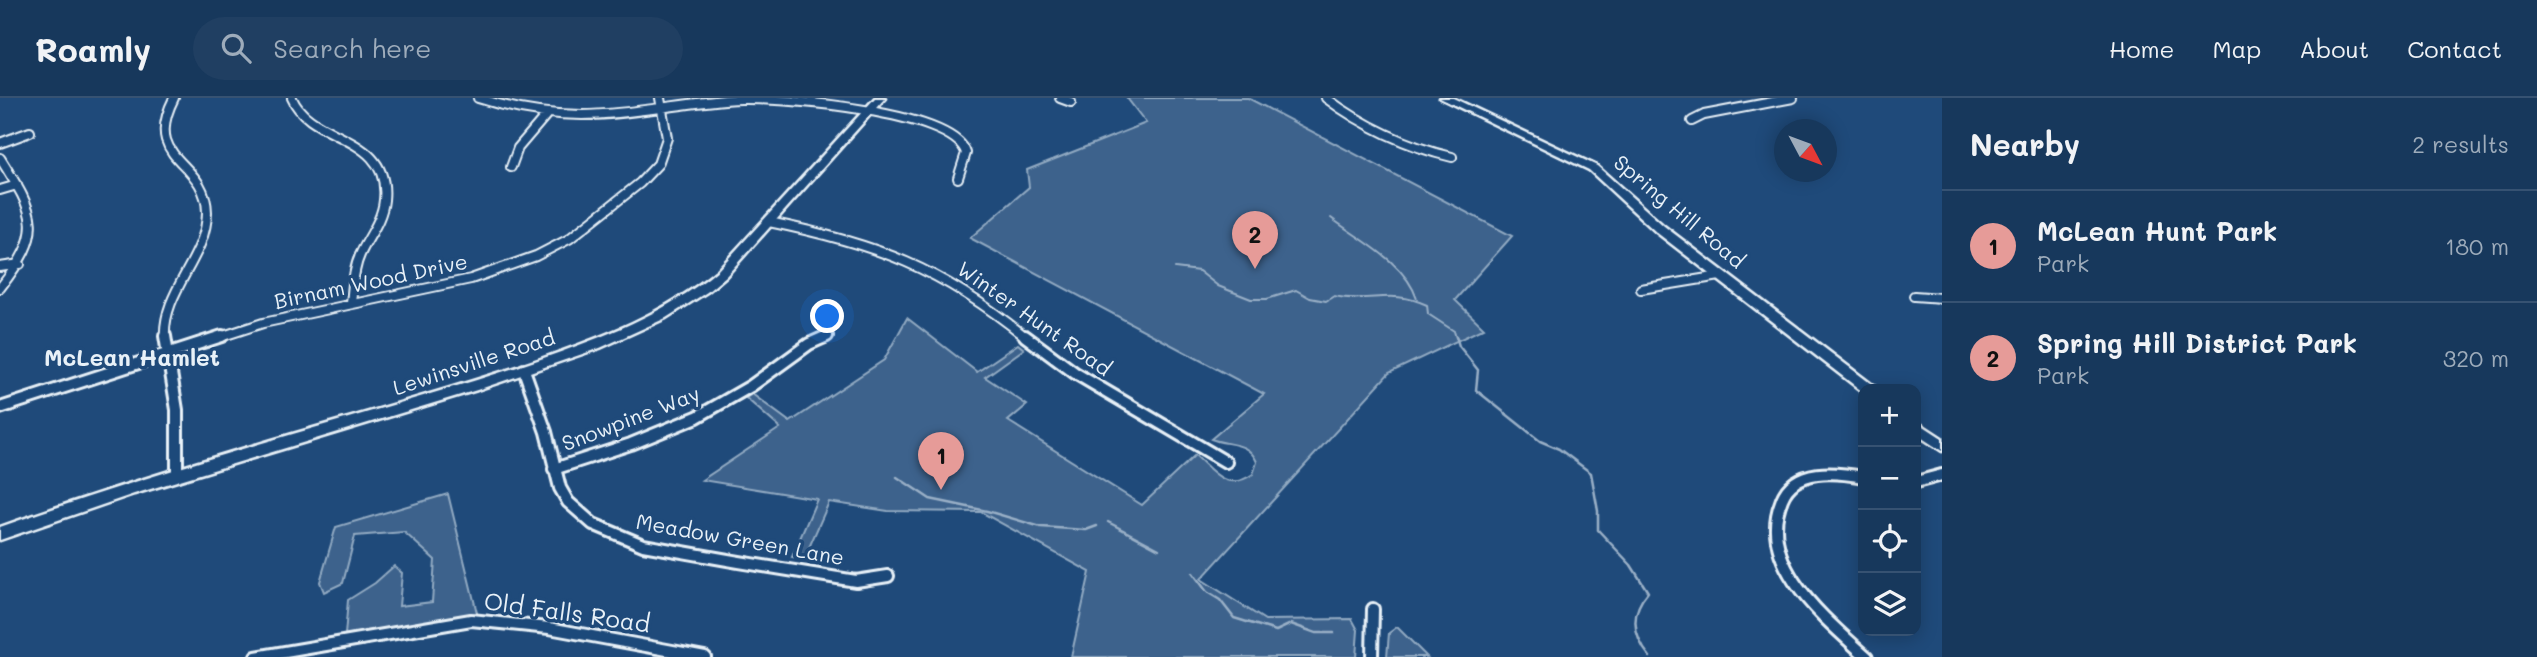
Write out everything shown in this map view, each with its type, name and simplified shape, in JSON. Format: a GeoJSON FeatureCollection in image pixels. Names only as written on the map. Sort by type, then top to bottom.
{"type":"FeatureCollection","features":[{"type":"Feature","properties":{"kind":"main road","name":"Lewinsville Road"},"geometry":{"type":"LineString","coordinates":[[0,534],[89,502],[524,370],[626,333],[675,309],[722,273],[880,98]]}},
{"type":"Feature","properties":{"kind":"main road","name":"Spring Hill Road"},"geometry":{"type":"LineString","coordinates":[[1444,98],[1593,168],[1660,229],[1862,384]]}},
{"type":"Feature","properties":{"kind":"main road"},"geometry":{"type":"LineString","coordinates":[[1921,430],[1942,446]]}},
{"type":"Feature","properties":{"kind":"street"},"geometry":{"type":"LineString","coordinates":[[174,98],[162,123],[163,140],[173,156],[196,178],[202,189],[207,211],[203,236],[164,325],[178,421],[177,475]]}},
{"type":"Feature","properties":{"kind":"street"},"geometry":{"type":"LineString","coordinates":[[292,98],[293,105],[301,116],[347,137],[364,149],[372,158],[384,187],[382,212],[356,266],[351,303]]}},
{"type":"Feature","properties":{"kind":"street"},"geometry":{"type":"LineString","coordinates":[[478,98],[510,108],[547,114],[604,114],[661,103],[763,99],[868,112],[929,124],[956,136],[967,153],[965,165],[958,178]]}},
{"type":"Feature","properties":{"kind":"street"},"geometry":{"type":"LineString","coordinates":[[1060,98],[1071,102]]}},
{"type":"Feature","properties":{"kind":"street"},"geometry":{"type":"LineString","coordinates":[[1326,98],[1345,111],[1427,151],[1452,157]]}},
{"type":"Feature","properties":{"kind":"street"},"geometry":{"type":"LineString","coordinates":[[1692,121],[1704,115],[1793,98]]}},
{"type":"Feature","properties":{"kind":"street","name":"Birnam Wood Drive"},"geometry":{"type":"LineString","coordinates":[[0,408],[262,323],[482,275],[526,260],[569,239],[640,183],[657,164],[667,138],[661,103]]}},
{"type":"Feature","properties":{"kind":"street"},"geometry":{"type":"LineString","coordinates":[[511,167],[518,148],[547,114]]}},
{"type":"Feature","properties":{"kind":"street"},"geometry":{"type":"LineString","coordinates":[[0,143],[30,132]]}},
{"type":"Feature","properties":{"kind":"street"},"geometry":{"type":"LineString","coordinates":[[0,158],[34,219],[31,240],[20,264],[0,288]]}},
{"type":"Feature","properties":{"kind":"street"},"geometry":{"type":"LineString","coordinates":[[0,190],[17,185]]}},
{"type":"Feature","properties":{"kind":"street","name":"Winter Hunt Road"},"geometry":{"type":"LineString","coordinates":[[769,222],[853,241],[908,260],[933,272],[985,304],[1076,373],[1226,461]]}},
{"type":"Feature","properties":{"kind":"street"},"geometry":{"type":"LineString","coordinates":[[0,267],[20,264]]}},
{"type":"Feature","properties":{"kind":"street"},"geometry":{"type":"LineString","coordinates":[[1641,289],[1720,276]]}},
{"type":"Feature","properties":{"kind":"street"},"geometry":{"type":"LineString","coordinates":[[1913,296],[1942,298]]}},
{"type":"Feature","properties":{"kind":"street","name":"Snowpine Way"},"geometry":{"type":"LineString","coordinates":[[554,469],[631,444],[696,417],[751,386],[808,344],[827,336]]}},
{"type":"Feature","properties":{"kind":"street","name":"Meadow Green Lane"},"geometry":{"type":"LineString","coordinates":[[524,370],[547,432],[560,488],[580,514],[601,529],[629,541],[856,581],[888,576]]}},
{"type":"Feature","properties":{"kind":"street"},"geometry":{"type":"LineString","coordinates":[[1858,476],[1815,473],[1790,485],[1782,497],[1774,521],[1774,533],[1784,564],[1807,599],[1867,657]]}},
{"type":"Feature","properties":{"kind":"street"},"geometry":{"type":"LineString","coordinates":[[1921,481],[1942,475]]}},
{"type":"Feature","properties":{"kind":"street"},"geometry":{"type":"LineString","coordinates":[[1372,657],[1373,609]]}},
{"type":"Feature","properties":{"kind":"street","name":"Old Falls Road"},"geometry":{"type":"LineString","coordinates":[[256,657],[471,620],[549,628],[705,657]]}},
{"type":"Feature","properties":{"kind":"shaded area"},"geometry":{"type":"Polygon","coordinates":[[[1127,98],[1248,98],[1512,236],[1455,300],[1484,328],[1389,373],[1201,579],[1265,620],[1352,619],[1358,630],[1356,657],[1071,657],[1090,572],[981,512],[888,511],[829,502],[804,559],[792,557],[817,499],[702,480],[780,428],[746,398],[752,394],[790,422],[884,360],[907,318],[977,372],[1018,344],[1024,349],[985,377],[1027,405],[1008,421],[1142,505],[1195,455],[1214,473],[1228,481],[1243,479],[1253,474],[1257,462],[1249,451],[1237,445],[1211,439],[1264,394],[970,238],[1029,187],[1027,170],[1146,123],[1127,98]]]}},
{"type":"Feature","properties":{"kind":"shaded area"},"geometry":{"type":"Polygon","coordinates":[[[448,494],[477,613],[345,635],[348,600],[375,583],[394,566],[402,573],[399,606],[432,602],[435,560],[404,532],[355,536],[343,583],[324,592],[320,582],[336,527],[448,494]]]}},
{"type":"Feature","properties":{"kind":"shaded area"},"geometry":{"type":"Polygon","coordinates":[[[1397,627],[1427,657],[1387,657],[1389,633],[1397,627]]]}},
{"type":"Feature","properties":{"kind":"waterway"},"geometry":{"type":"LineString","coordinates":[[1331,218],[1392,263],[1403,274],[1417,299]]}},
{"type":"Feature","properties":{"kind":"waterway"},"geometry":{"type":"LineString","coordinates":[[1175,268],[1199,271],[1218,286],[1251,299],[1267,299],[1296,290],[1310,298],[1326,301],[1334,296],[1414,300],[1427,305],[1428,314],[1454,331],[1456,338]]}},
{"type":"Feature","properties":{"kind":"waterway"},"geometry":{"type":"LineString","coordinates":[[1456,336],[1459,346],[1478,370],[1476,390],[1540,441],[1559,449],[1591,473],[1598,511],[1598,530],[1631,565],[1648,592],[1638,608],[1636,625],[1640,641],[1650,657]]}},
{"type":"Feature","properties":{"kind":"waterway"},"geometry":{"type":"LineString","coordinates":[[897,477],[930,499],[987,511],[1041,527],[1086,530],[1097,526]]}},
{"type":"Feature","properties":{"kind":"waterway"},"geometry":{"type":"LineString","coordinates":[[1108,522],[1159,549]]}},
{"type":"Feature","properties":{"kind":"waterway"},"geometry":{"type":"LineString","coordinates":[[1193,573],[1207,592],[1220,600],[1234,618],[1276,631],[1291,624],[1316,633],[1334,633]]}},
{"type":"Feature","properties":{"kind":"place","name":"Spring Hill District Park"},"geometry":{"type":"Point","coordinates":[1255,269]}},
{"type":"Feature","properties":{"kind":"place","name":"McLean Hunt Park"},"geometry":{"type":"Point","coordinates":[941,490]}},
{"type":"Feature","properties":{"kind":"district","name":"McLean Hamlet"},"geometry":{"type":"Point","coordinates":[132,358]}}]}
